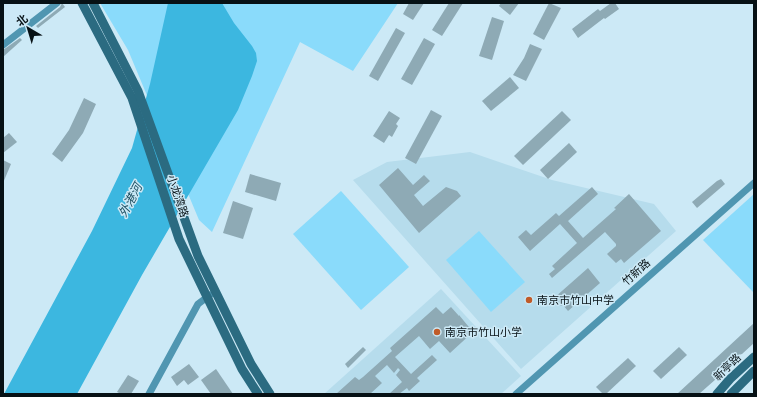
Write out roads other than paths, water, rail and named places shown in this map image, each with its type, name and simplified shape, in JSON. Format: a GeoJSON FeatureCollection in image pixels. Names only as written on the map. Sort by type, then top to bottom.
{"type":"FeatureCollection","features":[{"type":"Feature","properties":{"kind":"main road","name":"小龙湾路"},"geometry":{"type":"LineString","coordinates":[[82,3],[135,94],[179,239],[242,369],[258,394]]}},
{"type":"Feature","properties":{"kind":"main road","name":"小龙湾路"},"geometry":{"type":"LineString","coordinates":[[93,3],[135,94],[198,256],[251,364],[270,394]]}},
{"type":"Feature","properties":{"kind":"main road","name":"新亭路"},"geometry":{"type":"LineString","coordinates":[[717,394],[730,379],[754,357]]}},
{"type":"Feature","properties":{"kind":"main road","name":"新亭路"},"geometry":{"type":"LineString","coordinates":[[731,394],[754,371]]}},
{"type":"Feature","properties":{"kind":"street"},"geometry":{"type":"LineString","coordinates":[[3,45],[57,3]]}},
{"type":"Feature","properties":{"kind":"street","name":"竹新路"},"geometry":{"type":"LineString","coordinates":[[516,394],[754,183]]}},
{"type":"Feature","properties":{"kind":"street"},"geometry":{"type":"LineString","coordinates":[[149,394],[198,304],[207,296],[216,292]]}},
{"type":"Feature","properties":{"kind":"water","name":"外港河"},"geometry":{"type":"Polygon","coordinates":[[[168,3],[222,3],[234,23],[252,46],[256,53],[257,61],[238,110],[142,275],[77,394],[4,394],[92,231],[132,148],[150,84],[168,3]]]}},
{"type":"Feature","properties":{"kind":"place","name":"南京市竹山中学"},"geometry":{"type":"Point","coordinates":[529,300]}},
{"type":"Feature","properties":{"kind":"place","name":"南京市竹山小学"},"geometry":{"type":"Point","coordinates":[437,332]}}]}
